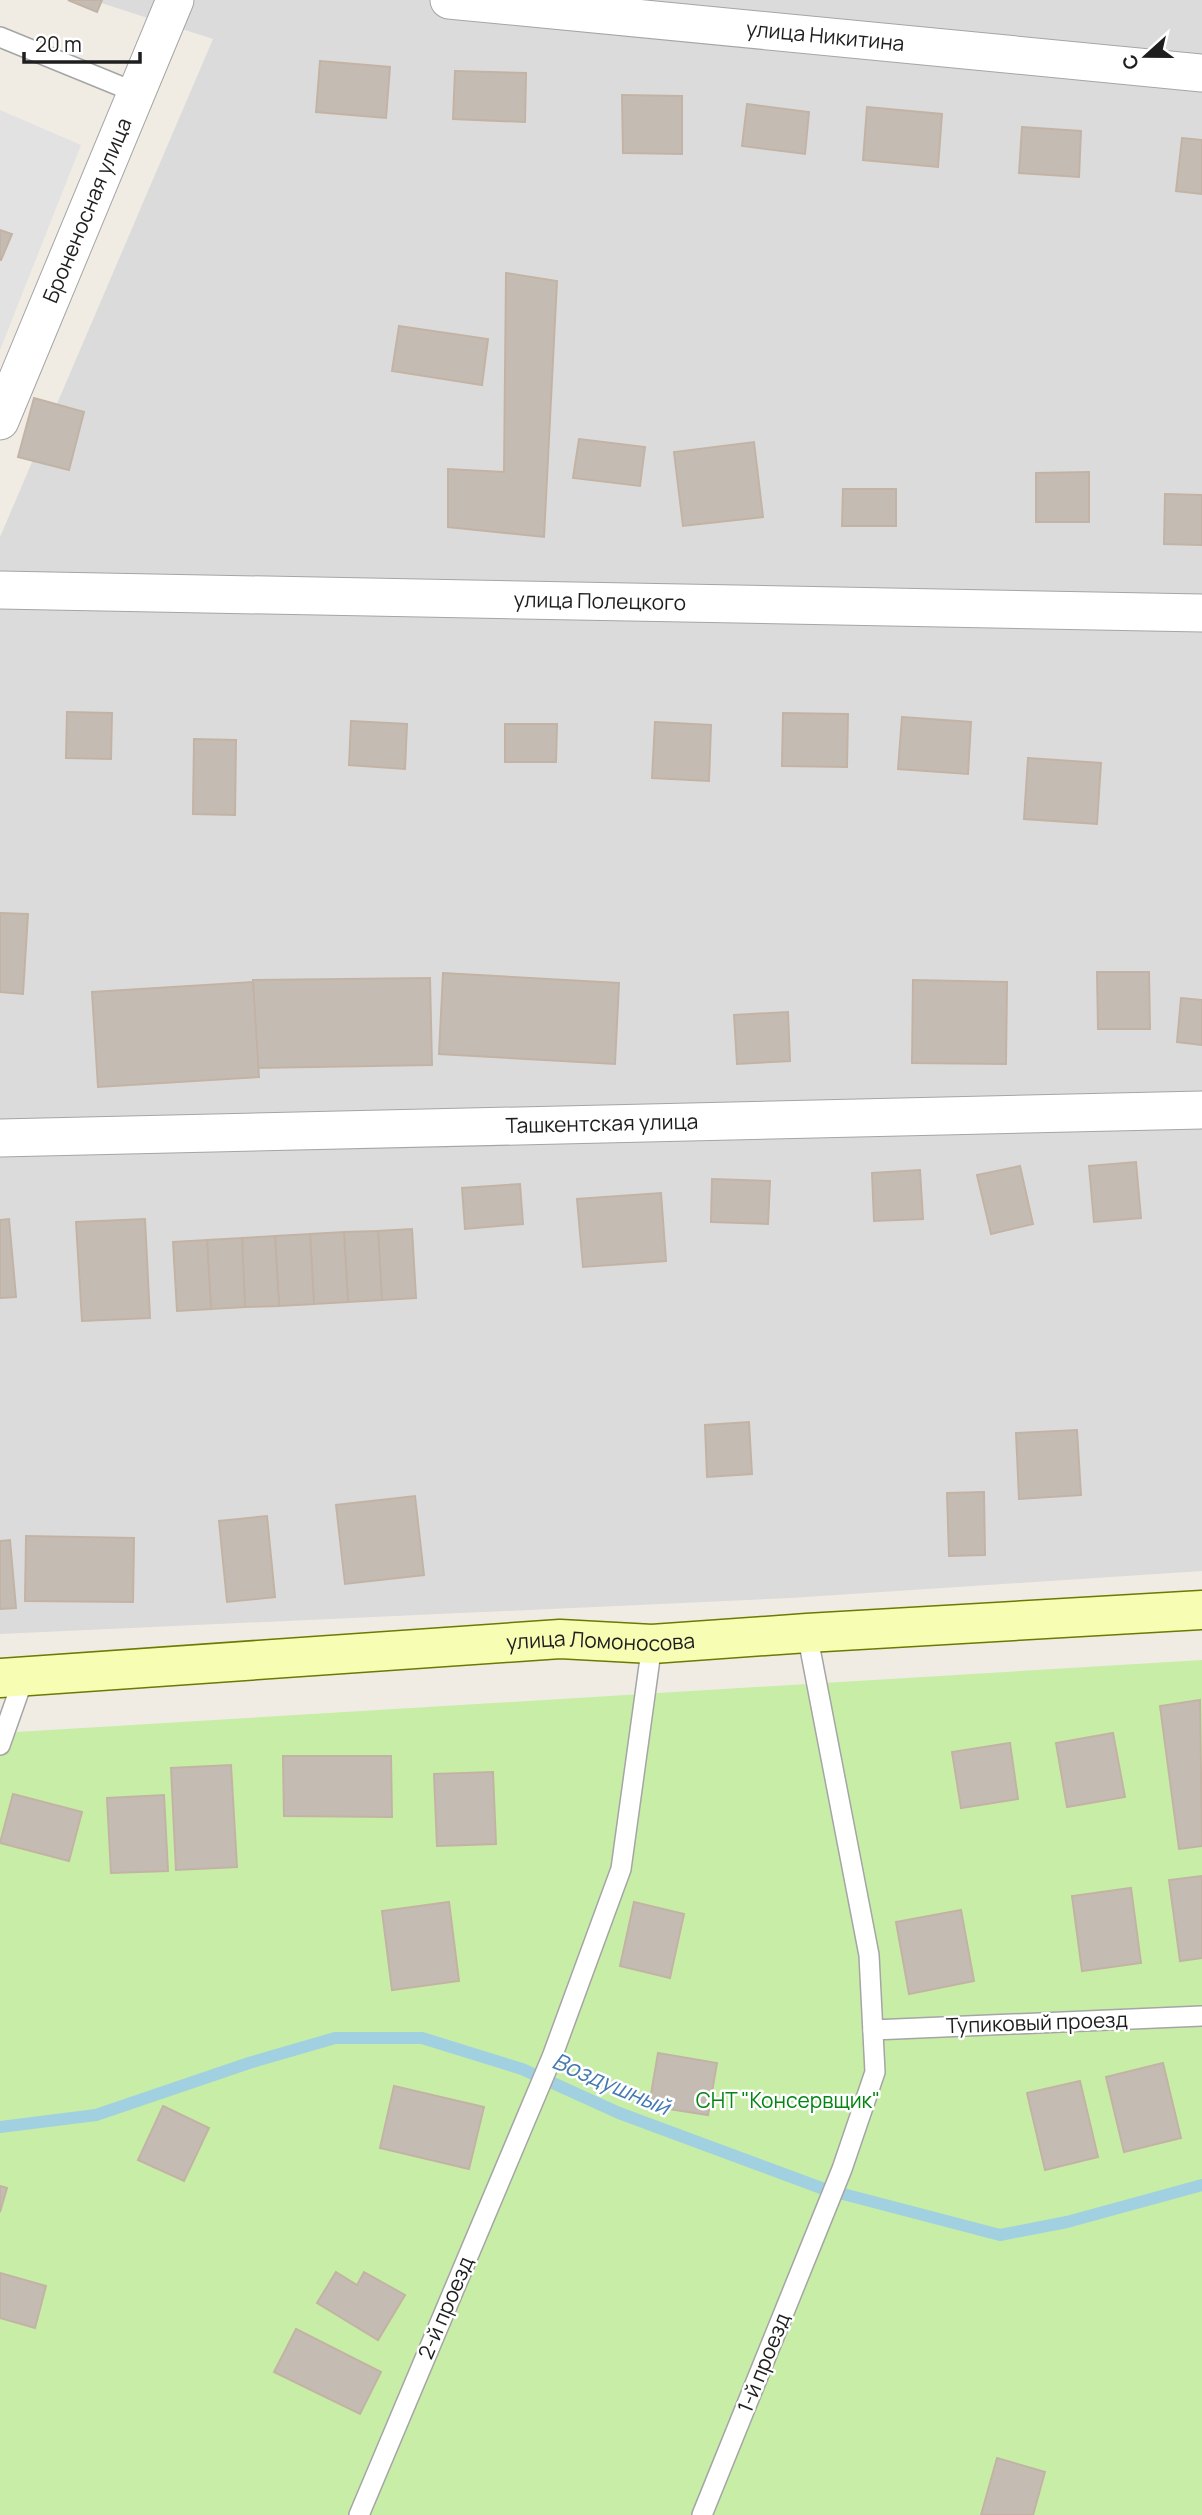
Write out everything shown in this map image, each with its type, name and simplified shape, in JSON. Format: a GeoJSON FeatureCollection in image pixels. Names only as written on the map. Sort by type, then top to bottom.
{"type":"FeatureCollection","features":[{"type":"Feature","properties":{"kind":"main road","name":"улица Ломоносова"},"geometry":{"type":"LineString","coordinates":[[12,1678],[560,1639],[652,1644],[1202,1610]]}},
{"type":"Feature","properties":{"kind":"street","name":"Броненосная улица"},"geometry":{"type":"LineString","coordinates":[[0,421],[175,0]]}},
{"type":"Feature","properties":{"kind":"street","name":"улица Никитина"},"geometry":{"type":"LineString","coordinates":[[449,0],[1202,73]]}},
{"type":"Feature","properties":{"kind":"street","name":"улица Полецкого"},"geometry":{"type":"LineString","coordinates":[[0,590],[1202,613]]}},
{"type":"Feature","properties":{"kind":"street","name":"Ташкентская улица"},"geometry":{"type":"LineString","coordinates":[[0,1138],[1202,1110]]}},
{"type":"Feature","properties":{"kind":"lane"},"geometry":{"type":"LineString","coordinates":[[0,37],[136,93]]}},
{"type":"Feature","properties":{"kind":"lane","name":"1-й проезд"},"geometry":{"type":"LineString","coordinates":[[702,2515],[842,2169],[875,2072],[869,1955],[807,1633]]}},
{"type":"Feature","properties":{"kind":"lane","name":"2-й проезд"},"geometry":{"type":"LineString","coordinates":[[359,2515],[552,2057],[621,1869],[652,1644]]}},
{"type":"Feature","properties":{"kind":"lane"},"geometry":{"type":"LineString","coordinates":[[0,1745],[12,1678]]}},
{"type":"Feature","properties":{"kind":"lane","name":"Тупиковый проезд"},"geometry":{"type":"LineString","coordinates":[[873,2030],[1202,2016]]}},
{"type":"Feature","properties":{"kind":"shaded area"},"geometry":{"type":"Polygon","coordinates":[[[92,0],[1202,0],[1202,1571],[791,1598],[0,1634],[0,537],[213,39],[92,0]]]}},
{"type":"Feature","properties":{"kind":"shaded area"},"geometry":{"type":"Polygon","coordinates":[[[0,110],[81,145],[0,350],[0,110]]]}},
{"type":"Feature","properties":{"kind":"green space","name":"СНТ \"Консервщик\""},"geometry":{"type":"Polygon","coordinates":[[[1202,1660],[1202,2515],[0,2515],[0,1733],[1202,1660]]]}},
{"type":"Feature","properties":{"kind":"building"},"geometry":{"type":"Polygon","coordinates":[[[68,0],[102,0],[97,12],[68,0]]]}},
{"type":"Feature","properties":{"kind":"building"},"geometry":{"type":"Polygon","coordinates":[[[320,61],[390,67],[386,118],[316,112],[320,61]]]}},
{"type":"Feature","properties":{"kind":"building"},"geometry":{"type":"Polygon","coordinates":[[[455,71],[526,73],[525,122],[453,119],[455,71]]]}},
{"type":"Feature","properties":{"kind":"building"},"geometry":{"type":"Polygon","coordinates":[[[622,95],[682,96],[682,154],[623,153],[622,95]]]}},
{"type":"Feature","properties":{"kind":"building"},"geometry":{"type":"Polygon","coordinates":[[[747,104],[809,112],[805,154],[742,146],[747,104]]]}},
{"type":"Feature","properties":{"kind":"building"},"geometry":{"type":"Polygon","coordinates":[[[867,107],[942,114],[938,167],[863,160],[867,107]]]}},
{"type":"Feature","properties":{"kind":"building"},"geometry":{"type":"Polygon","coordinates":[[[1022,127],[1081,131],[1079,177],[1019,173],[1022,127]]]}},
{"type":"Feature","properties":{"kind":"building"},"geometry":{"type":"Polygon","coordinates":[[[1182,138],[1202,140],[1202,194],[1176,191],[1182,138]]]}},
{"type":"Feature","properties":{"kind":"building"},"geometry":{"type":"Polygon","coordinates":[[[0,230],[12,234],[1,260],[0,260],[0,230]]]}},
{"type":"Feature","properties":{"kind":"building"},"geometry":{"type":"Polygon","coordinates":[[[506,273],[557,281],[544,537],[448,527],[448,469],[504,472],[506,273]]]}},
{"type":"Feature","properties":{"kind":"building"},"geometry":{"type":"Polygon","coordinates":[[[399,326],[488,339],[482,385],[392,371],[399,326]]]}},
{"type":"Feature","properties":{"kind":"building"},"geometry":{"type":"Polygon","coordinates":[[[34,398],[84,412],[69,470],[18,457],[34,398]]]}},
{"type":"Feature","properties":{"kind":"building"},"geometry":{"type":"Polygon","coordinates":[[[579,439],[645,447],[640,486],[573,478],[579,439]]]}},
{"type":"Feature","properties":{"kind":"building"},"geometry":{"type":"Polygon","coordinates":[[[754,442],[763,517],[683,526],[674,452],[754,442]]]}},
{"type":"Feature","properties":{"kind":"building"},"geometry":{"type":"Polygon","coordinates":[[[1089,472],[1089,522],[1036,522],[1036,473],[1089,472]]]}},
{"type":"Feature","properties":{"kind":"building"},"geometry":{"type":"Polygon","coordinates":[[[843,489],[896,489],[896,526],[842,526],[843,489]]]}},
{"type":"Feature","properties":{"kind":"building"},"geometry":{"type":"Polygon","coordinates":[[[1165,494],[1202,495],[1202,545],[1164,544],[1165,494]]]}},
{"type":"Feature","properties":{"kind":"building"},"geometry":{"type":"Polygon","coordinates":[[[67,712],[112,713],[111,759],[66,758],[67,712]]]}},
{"type":"Feature","properties":{"kind":"building"},"geometry":{"type":"Polygon","coordinates":[[[783,713],[848,714],[847,767],[782,766],[783,713]]]}},
{"type":"Feature","properties":{"kind":"building"},"geometry":{"type":"Polygon","coordinates":[[[902,717],[971,722],[968,774],[898,769],[902,717]]]}},
{"type":"Feature","properties":{"kind":"building"},"geometry":{"type":"Polygon","coordinates":[[[351,721],[407,724],[405,769],[349,765],[351,721]]]}},
{"type":"Feature","properties":{"kind":"building"},"geometry":{"type":"Polygon","coordinates":[[[655,722],[711,725],[709,781],[652,778],[655,722]]]}},
{"type":"Feature","properties":{"kind":"building"},"geometry":{"type":"Polygon","coordinates":[[[505,724],[557,724],[556,762],[505,762],[505,724]]]}},
{"type":"Feature","properties":{"kind":"building"},"geometry":{"type":"Polygon","coordinates":[[[194,739],[236,740],[235,815],[193,814],[194,739]]]}},
{"type":"Feature","properties":{"kind":"building"},"geometry":{"type":"Polygon","coordinates":[[[1028,758],[1101,763],[1097,824],[1024,819],[1028,758]]]}},
{"type":"Feature","properties":{"kind":"building"},"geometry":{"type":"Polygon","coordinates":[[[0,913],[28,914],[23,994],[0,992],[0,913]]]}},
{"type":"Feature","properties":{"kind":"building"},"geometry":{"type":"Polygon","coordinates":[[[1097,972],[1149,972],[1150,1029],[1098,1029],[1097,972]]]}},
{"type":"Feature","properties":{"kind":"building"},"geometry":{"type":"Polygon","coordinates":[[[443,973],[619,983],[615,1064],[439,1054],[443,973]]]}},
{"type":"Feature","properties":{"kind":"building"},"geometry":{"type":"Polygon","coordinates":[[[430,978],[432,1065],[254,1068],[253,980],[430,978]]]}},
{"type":"Feature","properties":{"kind":"building"},"geometry":{"type":"Polygon","coordinates":[[[913,980],[1007,982],[1006,1064],[912,1063],[913,980]]]}},
{"type":"Feature","properties":{"kind":"building"},"geometry":{"type":"Polygon","coordinates":[[[253,982],[259,1077],[98,1087],[92,992],[253,982]]]}},
{"type":"Feature","properties":{"kind":"building"},"geometry":{"type":"Polygon","coordinates":[[[1181,998],[1202,1000],[1202,1045],[1177,1042],[1181,998]]]}},
{"type":"Feature","properties":{"kind":"building"},"geometry":{"type":"Polygon","coordinates":[[[788,1012],[790,1061],[737,1064],[734,1015],[788,1012]]]}},
{"type":"Feature","properties":{"kind":"building"},"geometry":{"type":"Polygon","coordinates":[[[1136,1162],[1141,1218],[1094,1222],[1089,1166],[1136,1162]]]}},
{"type":"Feature","properties":{"kind":"building"},"geometry":{"type":"Polygon","coordinates":[[[1020,1166],[1033,1224],[991,1234],[977,1175],[1020,1166]]]}},
{"type":"Feature","properties":{"kind":"building"},"geometry":{"type":"Polygon","coordinates":[[[920,1170],[923,1219],[874,1221],[872,1173],[920,1170]]]}},
{"type":"Feature","properties":{"kind":"building"},"geometry":{"type":"Polygon","coordinates":[[[712,1179],[770,1181],[768,1224],[711,1222],[712,1179]]]}},
{"type":"Feature","properties":{"kind":"building"},"geometry":{"type":"Polygon","coordinates":[[[520,1184],[523,1224],[465,1229],[462,1188],[520,1184]]]}},
{"type":"Feature","properties":{"kind":"building"},"geometry":{"type":"Polygon","coordinates":[[[661,1193],[666,1261],[583,1267],[577,1199],[661,1193]]]}},
{"type":"Feature","properties":{"kind":"building"},"geometry":{"type":"Polygon","coordinates":[[[9,1219],[16,1297],[0,1298],[0,1220],[9,1219]]]}},
{"type":"Feature","properties":{"kind":"building"},"geometry":{"type":"Polygon","coordinates":[[[145,1219],[150,1318],[82,1321],[76,1222],[145,1219]]]}},
{"type":"Feature","properties":{"kind":"building"},"geometry":{"type":"Polygon","coordinates":[[[412,1229],[416,1298],[382,1300],[378,1231],[412,1229]]]}},
{"type":"Feature","properties":{"kind":"building"},"geometry":{"type":"Polygon","coordinates":[[[378,1231],[382,1300],[348,1302],[344,1232],[378,1231]]]}},
{"type":"Feature","properties":{"kind":"building"},"geometry":{"type":"Polygon","coordinates":[[[344,1232],[348,1302],[314,1304],[310,1234],[344,1232]]]}},
{"type":"Feature","properties":{"kind":"building"},"geometry":{"type":"Polygon","coordinates":[[[310,1234],[314,1304],[279,1306],[275,1236],[310,1234]]]}},
{"type":"Feature","properties":{"kind":"building"},"geometry":{"type":"Polygon","coordinates":[[[275,1236],[279,1306],[245,1307],[242,1238],[275,1236]]]}},
{"type":"Feature","properties":{"kind":"building"},"geometry":{"type":"Polygon","coordinates":[[[242,1238],[245,1307],[211,1309],[207,1240],[242,1238]]]}},
{"type":"Feature","properties":{"kind":"building"},"geometry":{"type":"Polygon","coordinates":[[[207,1240],[211,1309],[177,1311],[173,1242],[207,1240]]]}},
{"type":"Feature","properties":{"kind":"building"},"geometry":{"type":"Polygon","coordinates":[[[749,1422],[752,1474],[707,1477],[705,1425],[749,1422]]]}},
{"type":"Feature","properties":{"kind":"building"},"geometry":{"type":"Polygon","coordinates":[[[1077,1430],[1081,1495],[1019,1499],[1016,1433],[1077,1430]]]}},
{"type":"Feature","properties":{"kind":"building"},"geometry":{"type":"Polygon","coordinates":[[[984,1492],[985,1555],[949,1556],[947,1493],[984,1492]]]}},
{"type":"Feature","properties":{"kind":"building"},"geometry":{"type":"Polygon","coordinates":[[[415,1496],[424,1575],[345,1584],[336,1505],[415,1496]]]}},
{"type":"Feature","properties":{"kind":"building"},"geometry":{"type":"Polygon","coordinates":[[[267,1516],[275,1597],[227,1602],[219,1521],[267,1516]]]}},
{"type":"Feature","properties":{"kind":"building"},"geometry":{"type":"Polygon","coordinates":[[[26,1536],[134,1538],[133,1602],[25,1601],[26,1536]]]}},
{"type":"Feature","properties":{"kind":"building"},"geometry":{"type":"Polygon","coordinates":[[[10,1540],[16,1608],[0,1609],[0,1541],[10,1540]]]}},
{"type":"Feature","properties":{"kind":"building"},"geometry":{"type":"Polygon","coordinates":[[[1200,1700],[1202,1846],[1179,1849],[1160,1706],[1200,1700]]]}},
{"type":"Feature","properties":{"kind":"building"},"geometry":{"type":"Polygon","coordinates":[[[1113,1733],[1125,1797],[1067,1807],[1056,1743],[1113,1733]]]}},
{"type":"Feature","properties":{"kind":"building"},"geometry":{"type":"Polygon","coordinates":[[[1010,1743],[1018,1799],[961,1808],[952,1752],[1010,1743]]]}},
{"type":"Feature","properties":{"kind":"building"},"geometry":{"type":"Polygon","coordinates":[[[283,1756],[391,1756],[392,1817],[284,1816],[283,1756]]]}},
{"type":"Feature","properties":{"kind":"building"},"geometry":{"type":"Polygon","coordinates":[[[231,1765],[237,1867],[176,1870],[171,1768],[231,1765]]]}},
{"type":"Feature","properties":{"kind":"building"},"geometry":{"type":"Polygon","coordinates":[[[493,1772],[496,1844],[437,1846],[434,1774],[493,1772]]]}},
{"type":"Feature","properties":{"kind":"building"},"geometry":{"type":"Polygon","coordinates":[[[13,1794],[82,1812],[69,1861],[0,1843],[13,1794]]]}},
{"type":"Feature","properties":{"kind":"building"},"geometry":{"type":"Polygon","coordinates":[[[164,1795],[168,1871],[111,1873],[107,1798],[164,1795]]]}},
{"type":"Feature","properties":{"kind":"building"},"geometry":{"type":"Polygon","coordinates":[[[1202,1876],[1202,1958],[1180,1961],[1169,1880],[1202,1876]]]}},
{"type":"Feature","properties":{"kind":"building"},"geometry":{"type":"Polygon","coordinates":[[[1131,1888],[1141,1963],[1082,1971],[1072,1896],[1131,1888]]]}},
{"type":"Feature","properties":{"kind":"building"},"geometry":{"type":"Polygon","coordinates":[[[449,1902],[459,1981],[392,1990],[382,1911],[449,1902]]]}},
{"type":"Feature","properties":{"kind":"building"},"geometry":{"type":"Polygon","coordinates":[[[634,1902],[684,1914],[670,1978],[620,1966],[634,1902]]]}},
{"type":"Feature","properties":{"kind":"building"},"geometry":{"type":"Polygon","coordinates":[[[961,1910],[974,1981],[909,1994],[896,1922],[961,1910]]]}},
{"type":"Feature","properties":{"kind":"building"},"geometry":{"type":"Polygon","coordinates":[[[658,2053],[717,2063],[708,2115],[649,2106],[658,2053]]]}},
{"type":"Feature","properties":{"kind":"building"},"geometry":{"type":"Polygon","coordinates":[[[1163,2063],[1181,2138],[1124,2152],[1106,2077],[1163,2063]]]}},
{"type":"Feature","properties":{"kind":"building"},"geometry":{"type":"Polygon","coordinates":[[[1080,2081],[1098,2157],[1045,2170],[1027,2093],[1080,2081]]]}},
{"type":"Feature","properties":{"kind":"building"},"geometry":{"type":"Polygon","coordinates":[[[394,2086],[484,2107],[469,2169],[380,2148],[394,2086]]]}},
{"type":"Feature","properties":{"kind":"building"},"geometry":{"type":"Polygon","coordinates":[[[163,2106],[209,2128],[184,2181],[138,2160],[163,2106]]]}},
{"type":"Feature","properties":{"kind":"building"},"geometry":{"type":"Polygon","coordinates":[[[0,2186],[7,2188],[0,2212],[0,2186]]]}},
{"type":"Feature","properties":{"kind":"building"},"geometry":{"type":"Polygon","coordinates":[[[336,2272],[357,2285],[364,2272],[405,2295],[378,2340],[317,2303],[336,2272]]]}},
{"type":"Feature","properties":{"kind":"building"},"geometry":{"type":"Polygon","coordinates":[[[0,2273],[46,2286],[35,2328],[0,2318],[0,2273]]]}},
{"type":"Feature","properties":{"kind":"building"},"geometry":{"type":"Polygon","coordinates":[[[296,2329],[381,2372],[360,2414],[274,2372],[296,2329]]]}},
{"type":"Feature","properties":{"kind":"building"},"geometry":{"type":"Polygon","coordinates":[[[997,2458],[1045,2472],[1033,2515],[981,2515],[997,2458]]]}},
{"type":"Feature","properties":{"kind":"waterway","name":"Воздушный"},"geometry":{"type":"LineString","coordinates":[[0,2127],[96,2115],[249,2063],[335,2038],[422,2038],[522,2069],[619,2113],[824,2189],[1000,2235],[1067,2222],[1202,2185]]}}]}
